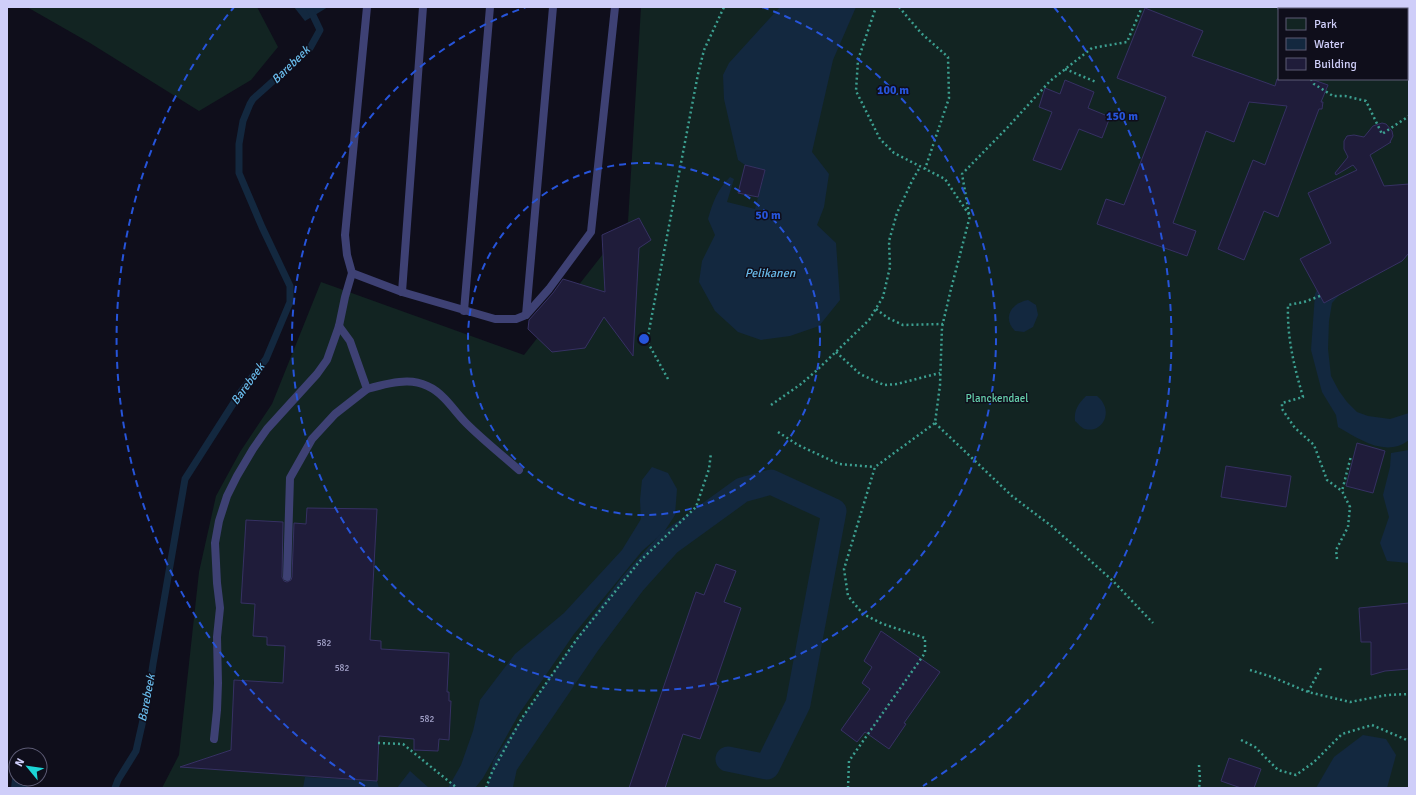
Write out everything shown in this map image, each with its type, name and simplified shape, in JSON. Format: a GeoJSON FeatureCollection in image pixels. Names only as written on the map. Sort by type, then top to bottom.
{"type":"FeatureCollection","features":[{"type":"Feature","properties":{"kind":"lane"},"geometry":{"type":"LineString","coordinates":[[214,739],[218,683],[217,637],[220,608],[215,543],[219,521],[227,496],[254,448],[267,429],[317,374],[327,360],[339,326],[344,297],[352,273],[347,255],[345,235],[367,7]]}},
{"type":"Feature","properties":{"kind":"lane"},"geometry":{"type":"LineString","coordinates":[[402,292],[423,7]]}},
{"type":"Feature","properties":{"kind":"lane"},"geometry":{"type":"LineString","coordinates":[[464,311],[490,7]]}},
{"type":"Feature","properties":{"kind":"lane"},"geometry":{"type":"LineString","coordinates":[[526,315],[553,7]]}},
{"type":"Feature","properties":{"kind":"lane"},"geometry":{"type":"LineString","coordinates":[[352,273],[402,292],[496,319],[516,319],[526,315],[548,289],[591,232],[615,7]]}},
{"type":"Feature","properties":{"kind":"lane"},"geometry":{"type":"LineString","coordinates":[[339,326],[350,341],[367,389]]}},
{"type":"Feature","properties":{"kind":"lane"},"geometry":{"type":"LineString","coordinates":[[286,577],[290,478],[312,439],[335,414],[367,389],[400,381],[414,381],[431,387],[444,397],[467,424],[519,470]]}},
{"type":"Feature","properties":{"kind":"path"},"geometry":{"type":"LineString","coordinates":[[668,379],[647,341],[698,74],[704,50],[724,7]]}},
{"type":"Feature","properties":{"kind":"path"},"geometry":{"type":"LineString","coordinates":[[876,7],[858,60],[856,91],[880,139],[894,153],[945,179],[970,216]]}},
{"type":"Feature","properties":{"kind":"path"},"geometry":{"type":"LineString","coordinates":[[899,7],[921,33],[948,57],[949,98],[925,169]]}},
{"type":"Feature","properties":{"kind":"path"},"geometry":{"type":"LineString","coordinates":[[936,423],[943,324],[970,216],[962,174],[1050,81],[1065,69],[1092,48],[1127,42],[1142,7]]}},
{"type":"Feature","properties":{"kind":"path"},"geometry":{"type":"LineString","coordinates":[[1065,69],[1096,82]]}},
{"type":"Feature","properties":{"kind":"path"},"geometry":{"type":"LineString","coordinates":[[1312,80],[1314,84],[1333,96],[1345,96],[1366,101],[1382,134],[1409,116]]}},
{"type":"Feature","properties":{"kind":"path"},"geometry":{"type":"LineString","coordinates":[[771,405],[801,384],[836,352],[869,320],[876,309],[883,297],[890,268],[889,241],[897,213],[912,180],[920,167]]}},
{"type":"Feature","properties":{"kind":"path"},"geometry":{"type":"LineString","coordinates":[[1320,296],[1304,302],[1288,305],[1288,321],[1292,358],[1303,397],[1282,403],[1282,409],[1295,428],[1314,445],[1327,480],[1342,491],[1350,507],[1348,527],[1336,550],[1337,559]]}},
{"type":"Feature","properties":{"kind":"path"},"geometry":{"type":"LineString","coordinates":[[876,309],[888,318],[903,325],[943,324]]}},
{"type":"Feature","properties":{"kind":"path"},"geometry":{"type":"LineString","coordinates":[[836,352],[860,374],[884,385],[897,384],[940,373]]}},
{"type":"Feature","properties":{"kind":"path"},"geometry":{"type":"LineString","coordinates":[[848,788],[849,761],[925,653],[925,638],[883,624],[863,614],[848,596],[844,569],[874,467],[936,423]]}},
{"type":"Feature","properties":{"kind":"path"},"geometry":{"type":"LineString","coordinates":[[936,423],[1012,496],[1054,528],[1112,581],[1153,623]]}},
{"type":"Feature","properties":{"kind":"path"},"geometry":{"type":"LineString","coordinates":[[778,432],[798,445],[839,464],[874,467]]}},
{"type":"Feature","properties":{"kind":"path"},"geometry":{"type":"LineString","coordinates":[[486,788],[492,772],[522,718],[577,639],[638,562],[696,507],[709,469],[711,453]]}},
{"type":"Feature","properties":{"kind":"path"},"geometry":{"type":"LineString","coordinates":[[1342,491],[1351,456]]}},
{"type":"Feature","properties":{"kind":"path"},"geometry":{"type":"LineString","coordinates":[[1308,692],[1321,668]]}},
{"type":"Feature","properties":{"kind":"path"},"geometry":{"type":"LineString","coordinates":[[1250,670],[1272,677],[1308,692],[1350,702],[1387,695],[1409,694]]}},
{"type":"Feature","properties":{"kind":"path"},"geometry":{"type":"LineString","coordinates":[[1241,740],[1255,748],[1278,770],[1296,776],[1314,762],[1342,734],[1372,725],[1409,741]]}},
{"type":"Feature","properties":{"kind":"path"},"geometry":{"type":"LineString","coordinates":[[378,743],[403,744],[456,788]]}},
{"type":"Feature","properties":{"kind":"path"},"geometry":{"type":"LineString","coordinates":[[1199,765],[1199,788]]}},
{"type":"Feature","properties":{"kind":"green space"},"geometry":{"type":"Polygon","coordinates":[[[27,7],[257,7],[278,47],[251,80],[199,111],[90,43],[27,7]]]}},
{"type":"Feature","properties":{"kind":"green space","name":"Planckendael"},"geometry":{"type":"Polygon","coordinates":[[[641,7],[1409,7],[1409,788],[162,788],[179,755],[199,572],[216,496],[240,452],[272,404],[321,282],[524,355],[628,222],[641,7]]]}},
{"type":"Feature","properties":{"kind":"water"},"geometry":{"type":"Polygon","coordinates":[[[294,7],[328,7],[305,21],[294,7]]]}},
{"type":"Feature","properties":{"kind":"water","name":"Pelikanen"},"geometry":{"type":"Polygon","coordinates":[[[780,7],[856,7],[833,60],[812,152],[829,174],[824,207],[817,225],[836,243],[840,300],[819,326],[790,336],[761,340],[738,332],[715,311],[699,282],[702,261],[715,235],[708,219],[719,192],[730,177],[734,179],[727,202],[755,209],[765,170],[745,165],[738,160],[724,99],[723,75],[729,63],[780,7]]]}},
{"type":"Feature","properties":{"kind":"water"},"geometry":{"type":"Polygon","coordinates":[[[1327,269],[1341,293],[1332,303],[1329,321],[1328,349],[1331,376],[1339,391],[1357,412],[1368,416],[1390,419],[1409,413],[1409,440],[1400,445],[1382,447],[1373,445],[1338,427],[1336,415],[1322,392],[1311,350],[1315,294],[1327,269]]]}},
{"type":"Feature","properties":{"kind":"water"},"geometry":{"type":"Polygon","coordinates":[[[1028,300],[1036,305],[1038,315],[1033,327],[1024,332],[1015,331],[1009,321],[1010,312],[1017,304],[1028,300]]]}},
{"type":"Feature","properties":{"kind":"water"},"geometry":{"type":"Polygon","coordinates":[[[1086,396],[1097,396],[1102,401],[1106,413],[1100,426],[1091,430],[1081,427],[1075,421],[1077,407],[1086,396]]]}},
{"type":"Feature","properties":{"kind":"water"},"geometry":{"type":"Polygon","coordinates":[[[1409,450],[1409,563],[1387,561],[1380,543],[1389,517],[1383,495],[1390,467],[1391,453],[1409,450]]]}},
{"type":"Feature","properties":{"kind":"water"},"geometry":{"type":"Polygon","coordinates":[[[652,467],[668,473],[677,489],[675,515],[664,532],[642,551],[574,634],[519,714],[483,778],[475,788],[448,788],[461,765],[473,731],[480,700],[515,654],[564,613],[622,550],[641,519],[640,500],[642,480],[652,467]]]}},
{"type":"Feature","properties":{"kind":"water"},"geometry":{"type":"Polygon","coordinates":[[[1363,735],[1386,739],[1396,755],[1387,788],[1316,788],[1334,757],[1363,735]]]}},
{"type":"Feature","properties":{"kind":"water"},"geometry":{"type":"Polygon","coordinates":[[[410,771],[429,788],[397,788],[410,771]]]}},
{"type":"Feature","properties":{"kind":"water"},"geometry":{"type":"Polygon","coordinates":[[[305,777],[377,781],[379,788],[303,788],[305,777]]]}},
{"type":"Feature","properties":{"kind":"water"},"geometry":{"type":"Polygon","coordinates":[[[11,787],[27,787],[27,788],[11,787]]]}},
{"type":"Feature","properties":{"kind":"building"},"geometry":{"type":"Polygon","coordinates":[[[1145,8],[1203,31],[1192,56],[1275,86],[1277,79],[1314,80],[1328,85],[1321,102],[1323,102],[1322,109],[1319,109],[1278,217],[1264,211],[1244,260],[1218,249],[1253,160],[1265,165],[1287,106],[1249,102],[1234,142],[1206,131],[1173,223],[1196,231],[1187,256],[1097,224],[1106,199],[1124,205],[1166,97],[1117,78],[1145,8]]]}},
{"type":"Feature","properties":{"kind":"building"},"geometry":{"type":"Polygon","coordinates":[[[1065,80],[1094,92],[1088,108],[1110,117],[1102,138],[1079,129],[1061,170],[1033,160],[1052,112],[1039,107],[1045,88],[1060,94],[1065,80]]]}},
{"type":"Feature","properties":{"kind":"building"},"geometry":{"type":"Polygon","coordinates":[[[1382,123],[1386,124],[1392,131],[1393,136],[1391,142],[1370,155],[1384,186],[1409,184],[1409,253],[1402,261],[1324,303],[1300,259],[1331,243],[1308,193],[1357,170],[1353,165],[1336,175],[1335,173],[1348,157],[1344,149],[1344,141],[1347,136],[1354,135],[1364,137],[1373,126],[1382,123]]]}},
{"type":"Feature","properties":{"kind":"building"},"geometry":{"type":"Polygon","coordinates":[[[745,165],[765,170],[758,197],[738,193],[745,165]]]}},
{"type":"Feature","properties":{"kind":"building"},"geometry":{"type":"Polygon","coordinates":[[[639,218],[651,240],[639,248],[633,356],[604,317],[585,348],[552,352],[528,329],[529,320],[553,293],[563,279],[605,292],[602,235],[639,218]]]}},
{"type":"Feature","properties":{"kind":"building"},"geometry":{"type":"Polygon","coordinates":[[[1357,443],[1385,451],[1373,493],[1346,486],[1357,443]]]}},
{"type":"Feature","properties":{"kind":"building"},"geometry":{"type":"Polygon","coordinates":[[[1226,466],[1291,476],[1286,507],[1221,497],[1226,466]]]}},
{"type":"Feature","properties":{"kind":"building"},"geometry":{"type":"Polygon","coordinates":[[[307,508],[377,509],[370,640],[381,641],[381,649],[449,653],[447,692],[449,692],[449,701],[451,701],[449,740],[439,739],[438,751],[414,750],[414,739],[379,736],[377,781],[180,767],[231,750],[234,680],[283,683],[285,646],[267,645],[267,637],[253,636],[255,604],[241,603],[246,520],[283,522],[282,577],[284,581],[287,582],[291,580],[292,577],[294,523],[306,524],[307,508]]]}},
{"type":"Feature","properties":{"kind":"building"},"geometry":{"type":"Polygon","coordinates":[[[716,564],[736,571],[724,602],[741,608],[715,684],[719,686],[700,739],[683,734],[665,788],[629,788],[696,592],[704,595],[716,564]]]}},
{"type":"Feature","properties":{"kind":"building"},"geometry":{"type":"Polygon","coordinates":[[[1409,603],[1409,669],[1385,671],[1371,675],[1371,642],[1361,642],[1359,608],[1409,603]]]}},
{"type":"Feature","properties":{"kind":"building"},"geometry":{"type":"Polygon","coordinates":[[[881,631],[940,672],[904,723],[906,724],[889,749],[865,732],[857,742],[841,730],[870,689],[862,683],[872,667],[864,661],[881,631]]]}},
{"type":"Feature","properties":{"kind":"building"},"geometry":{"type":"Polygon","coordinates":[[[1229,758],[1261,769],[1254,788],[1241,788],[1221,781],[1229,758]]]}},
{"type":"Feature","properties":{"kind":"waterway","name":"Barebeek"},"geometry":{"type":"LineString","coordinates":[[115,788],[118,780],[136,751],[148,698],[185,479],[240,393],[266,359],[290,302],[290,286],[262,227],[239,173],[239,144],[243,121],[253,99],[310,48],[320,30],[309,7]]}},
{"type":"Feature","properties":{"kind":"waterway"},"geometry":{"type":"LineString","coordinates":[[500,788],[505,765],[588,643],[633,583],[669,543],[742,490],[771,482],[834,511],[798,704],[767,767],[728,759]]}}]}
